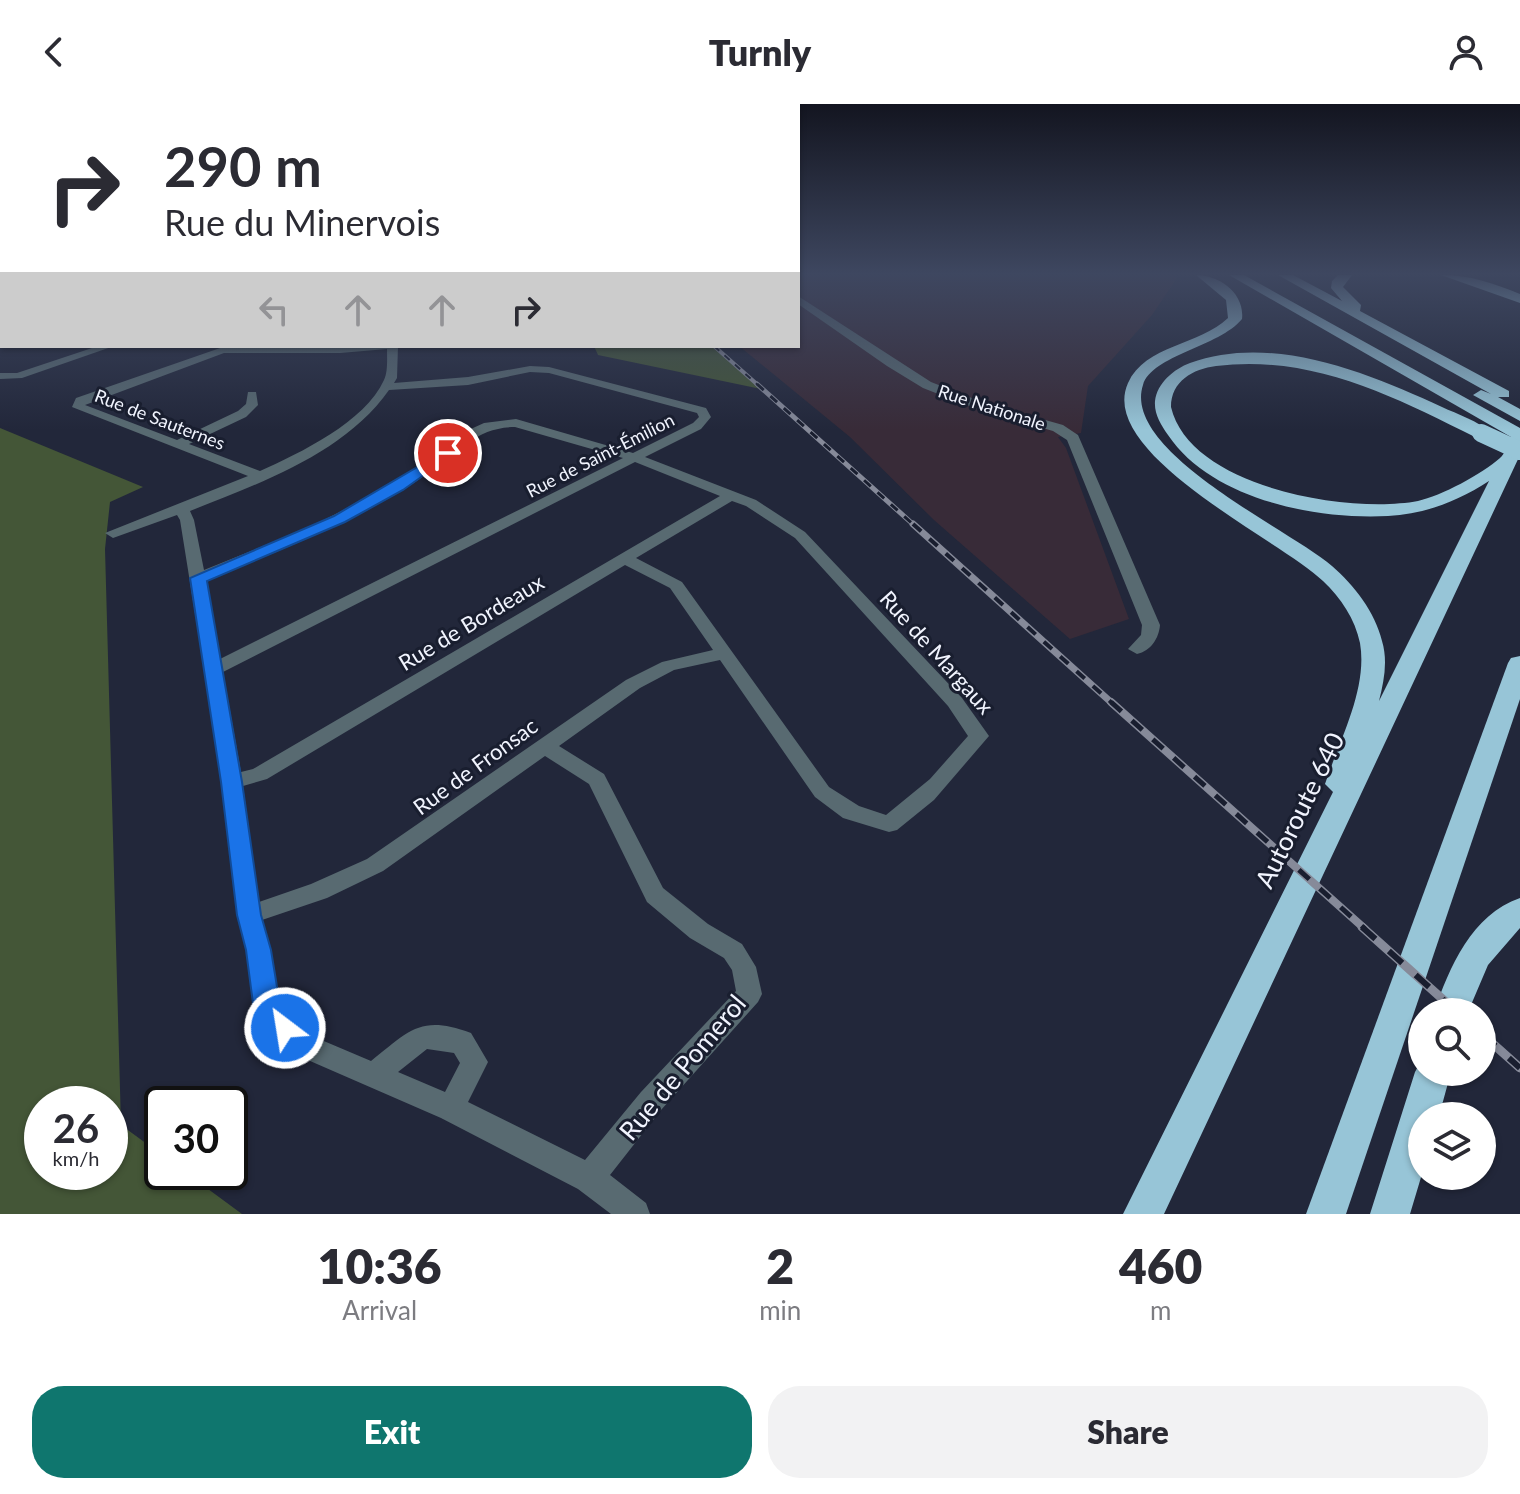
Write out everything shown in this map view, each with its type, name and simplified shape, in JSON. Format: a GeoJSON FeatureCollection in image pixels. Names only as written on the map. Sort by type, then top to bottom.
{"type":"FeatureCollection","features":[{"type":"Feature","properties":{"kind":"highway"},"geometry":{"type":"LineString","coordinates":[[1226,327],[1147,369],[1131,394],[1132,415],[1142,435],[1166,460],[1295,547],[1330,575],[1352,601],[1365,627],[1373,654],[1373,671],[1318,855]]}},
{"type":"Feature","properties":{"kind":"highway"},"geometry":{"type":"LineString","coordinates":[[1321,327],[1497,414]]}},
{"type":"Feature","properties":{"kind":"highway"},"geometry":{"type":"LineString","coordinates":[[1333,327],[1497,414]]}},
{"type":"Feature","properties":{"kind":"highway"},"geometry":{"type":"LineString","coordinates":[[1349,327],[1497,414],[1514,456],[1451,497],[1430,504],[1380,511],[1333,508],[1257,489],[1210,466],[1177,435],[1163,405],[1165,393],[1173,379],[1197,365],[1232,360],[1287,361],[1497,414],[1520,416]]}},
{"type":"Feature","properties":{"kind":"highway"},"geometry":{"type":"LineString","coordinates":[[1378,327],[1390,333]]}},
{"type":"Feature","properties":{"kind":"highway"},"geometry":{"type":"LineString","coordinates":[[1382,327],[1497,414],[1520,436]]}},
{"type":"Feature","properties":{"kind":"highway","name":"Autoroute 640"},"geometry":{"type":"LineString","coordinates":[[1143,1214],[1514,456],[1520,436]]}},
{"type":"Feature","properties":{"kind":"highway"},"geometry":{"type":"LineString","coordinates":[[1326,1214],[1520,663]]}},
{"type":"Feature","properties":{"kind":"highway"},"geometry":{"type":"LineString","coordinates":[[1456,998],[1465,975],[1490,934],[1520,911]]}},
{"type":"Feature","properties":{"kind":"highway"},"geometry":{"type":"LineString","coordinates":[[1390,1214],[1429,1086]]}},
{"type":"Feature","properties":{"kind":"street","name":"Rue Nationale"},"geometry":{"type":"LineString","coordinates":[[840,327],[921,381],[978,405],[1058,428],[1073,438],[1151,625],[1150,636],[1137,649]]}},
{"type":"Feature","properties":{"kind":"street"},"geometry":{"type":"LineString","coordinates":[[0,376],[18,376],[103,348]]}},
{"type":"Feature","properties":{"kind":"street","name":"Rue de Sauternes"},"geometry":{"type":"LineString","coordinates":[[260,476],[78,407],[80,401],[223,350],[368,348]]}},
{"type":"Feature","properties":{"kind":"street"},"geometry":{"type":"LineString","coordinates":[[113,533],[260,476],[311,452],[352,424],[381,398],[395,367],[395,348]]}},
{"type":"Feature","properties":{"kind":"street","name":"Rue de Saint-Émilion"},"geometry":{"type":"LineString","coordinates":[[214,669],[697,426],[705,417],[702,411],[549,370],[530,369],[492,377],[387,387]]}},
{"type":"Feature","properties":{"kind":"street"},"geometry":{"type":"LineString","coordinates":[[177,445],[242,414],[252,405],[252,395]]}},
{"type":"Feature","properties":{"kind":"street","name":"Rue de Margaux"},"geometry":{"type":"LineString","coordinates":[[198,578],[339,519],[425,470],[481,425],[498,421],[516,423],[633,457],[751,503],[800,535],[955,702],[979,736],[915,807],[889,824],[851,812],[822,792],[676,585],[625,559]]}},
{"type":"Feature","properties":{"kind":"street","name":"Rue de Bordeaux"},"geometry":{"type":"LineString","coordinates":[[232,782],[260,774],[730,496]]}},
{"type":"Feature","properties":{"kind":"street"},"geometry":{"type":"LineString","coordinates":[[181,508],[187,520],[214,669],[249,915],[259,950],[268,1011],[303,1045],[451,1108],[589,1178],[635,1214]]}},
{"type":"Feature","properties":{"kind":"street","name":"Rue de Fronsac"},"geometry":{"type":"LineString","coordinates":[[249,915],[319,891],[375,865],[633,684],[668,666],[726,653]]}},
{"type":"Feature","properties":{"kind":"street","name":"Rue de Pomerol"},"geometry":{"type":"LineString","coordinates":[[544,746],[597,779],[655,895],[699,931],[733,951],[744,967],[749,994],[651,1101],[589,1178]]}},
{"type":"Feature","properties":{"kind":"street"},"geometry":{"type":"LineString","coordinates":[[374,1075],[423,1036],[462,1042],[474,1062],[451,1108]]}},
{"type":"Feature","properties":{"kind":"shaded area"},"geometry":{"type":"Polygon","coordinates":[[[800,327],[1141,327],[1088,386],[1081,433],[1058,437],[1066,448],[1129,619],[1070,639],[934,520],[850,437],[741,348],[800,348],[800,327]]]}},
{"type":"Feature","properties":{"kind":"green space"},"geometry":{"type":"Polygon","coordinates":[[[595,348],[714,348],[761,389],[598,355],[595,348]]]}},
{"type":"Feature","properties":{"kind":"green space"},"geometry":{"type":"Polygon","coordinates":[[[0,428],[143,487],[110,502],[105,549],[120,1086],[24,1086],[24,1190],[128,1190],[128,1130],[144,1142],[144,1190],[209,1190],[242,1214],[0,1214],[0,428]]]}},
{"type":"Feature","properties":{"kind":"railway"},"geometry":{"type":"LineString","coordinates":[[716,348],[759,386]]}},
{"type":"Feature","properties":{"kind":"railway"},"geometry":{"type":"LineString","coordinates":[[757,384],[915,526]]}},
{"type":"Feature","properties":{"kind":"railway"},"geometry":{"type":"LineString","coordinates":[[913,524],[1113,704]]}},
{"type":"Feature","properties":{"kind":"railway"},"geometry":{"type":"LineString","coordinates":[[1111,702],[1365,929]]}},
{"type":"Feature","properties":{"kind":"railway"},"geometry":{"type":"LineString","coordinates":[[1362,927],[1441,998]]}},
{"type":"Feature","properties":{"kind":"railway"},"geometry":{"type":"LineString","coordinates":[[1496,1047],[1520,1068]]}},
{"type":"Feature","properties":{"kind":"route"},"geometry":{"type":"LineString","coordinates":[[285,1028],[268,1011],[259,950],[249,915],[232,782],[198,578],[339,519],[398,487],[448,453]]}}]}
